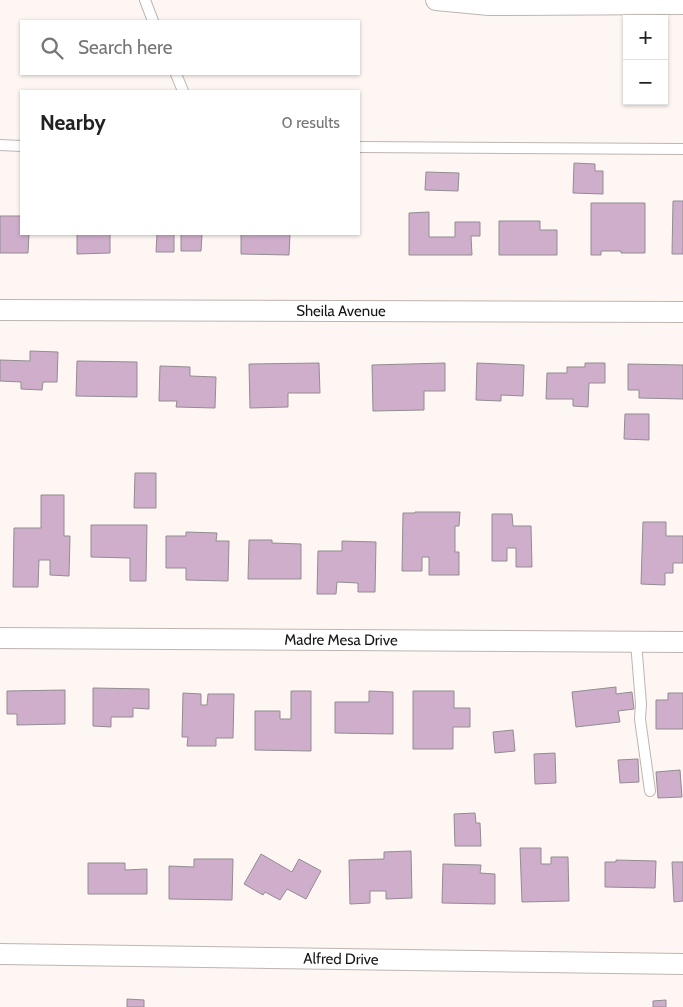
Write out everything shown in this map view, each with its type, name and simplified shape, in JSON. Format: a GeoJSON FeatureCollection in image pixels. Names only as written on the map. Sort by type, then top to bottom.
{"type":"FeatureCollection","features":[{"type":"Feature","properties":{"kind":"street"},"geometry":{"type":"LineString","coordinates":[[436,0],[489,5],[663,2],[683,4]]}},
{"type":"Feature","properties":{"kind":"street","name":"Sheila Avenue"},"geometry":{"type":"LineString","coordinates":[[0,310],[683,312]]}},
{"type":"Feature","properties":{"kind":"street","name":"Madre Mesa Drive"},"geometry":{"type":"LineString","coordinates":[[0,638],[683,642]]}},
{"type":"Feature","properties":{"kind":"street","name":"Alfred Drive"},"geometry":{"type":"LineString","coordinates":[[0,954],[683,964]]}},
{"type":"Feature","properties":{"kind":"lane"},"geometry":{"type":"LineString","coordinates":[[145,0],[154,20]]}},
{"type":"Feature","properties":{"kind":"lane"},"geometry":{"type":"LineString","coordinates":[[176,75],[183,90]]}},
{"type":"Feature","properties":{"kind":"lane"},"geometry":{"type":"LineString","coordinates":[[0,146],[20,146]]}},
{"type":"Feature","properties":{"kind":"lane"},"geometry":{"type":"LineString","coordinates":[[360,147],[683,149]]}},
{"type":"Feature","properties":{"kind":"lane"},"geometry":{"type":"LineString","coordinates":[[636,642],[641,704],[640,719],[650,791]]}},
{"type":"Feature","properties":{"kind":"building"},"geometry":{"type":"Polygon","coordinates":[[[574,163],[595,164],[595,171],[603,171],[603,194],[573,193],[574,163]]]}},
{"type":"Feature","properties":{"kind":"building"},"geometry":{"type":"Polygon","coordinates":[[[426,172],[459,173],[458,191],[425,190],[426,172]]]}},
{"type":"Feature","properties":{"kind":"building"},"geometry":{"type":"Polygon","coordinates":[[[673,201],[683,201],[683,254],[672,254],[673,201]]]}},
{"type":"Feature","properties":{"kind":"building"},"geometry":{"type":"Polygon","coordinates":[[[591,203],[645,203],[645,253],[601,251],[601,255],[591,255],[591,203]]]}},
{"type":"Feature","properties":{"kind":"building"},"geometry":{"type":"Polygon","coordinates":[[[429,212],[429,237],[455,237],[455,222],[480,222],[480,236],[471,236],[472,255],[409,255],[409,213],[429,212]]]}},
{"type":"Feature","properties":{"kind":"building"},"geometry":{"type":"Polygon","coordinates":[[[0,216],[20,216],[20,235],[29,235],[28,253],[0,253],[0,216]]]}},
{"type":"Feature","properties":{"kind":"building"},"geometry":{"type":"Polygon","coordinates":[[[499,221],[540,221],[540,230],[557,230],[557,255],[499,255],[499,221]]]}},
{"type":"Feature","properties":{"kind":"building"},"geometry":{"type":"Polygon","coordinates":[[[77,235],[110,235],[110,253],[77,254],[77,235]]]}},
{"type":"Feature","properties":{"kind":"building"},"geometry":{"type":"Polygon","coordinates":[[[157,235],[174,235],[174,252],[156,252],[157,235]]]}},
{"type":"Feature","properties":{"kind":"building"},"geometry":{"type":"Polygon","coordinates":[[[181,235],[202,235],[201,251],[181,251],[181,235]]]}},
{"type":"Feature","properties":{"kind":"building"},"geometry":{"type":"Polygon","coordinates":[[[241,235],[290,235],[289,255],[241,254],[241,235]]]}},
{"type":"Feature","properties":{"kind":"building"},"geometry":{"type":"Polygon","coordinates":[[[30,351],[58,352],[57,382],[43,382],[42,390],[21,389],[21,382],[0,381],[0,360],[30,361],[30,351]]]}},
{"type":"Feature","properties":{"kind":"building"},"geometry":{"type":"Polygon","coordinates":[[[77,361],[137,362],[137,397],[76,396],[77,361]]]}},
{"type":"Feature","properties":{"kind":"building"},"geometry":{"type":"Polygon","coordinates":[[[319,363],[320,393],[288,393],[288,407],[250,408],[249,364],[319,363]]]}},
{"type":"Feature","properties":{"kind":"building"},"geometry":{"type":"Polygon","coordinates":[[[445,363],[445,391],[424,391],[424,410],[373,411],[372,365],[445,363]]]}},
{"type":"Feature","properties":{"kind":"building"},"geometry":{"type":"Polygon","coordinates":[[[477,363],[524,365],[523,396],[501,395],[501,401],[476,400],[477,363]]]}},
{"type":"Feature","properties":{"kind":"building"},"geometry":{"type":"Polygon","coordinates":[[[585,363],[605,363],[605,383],[589,383],[588,407],[573,406],[573,399],[546,399],[547,373],[567,373],[567,367],[585,367],[585,363]]]}},
{"type":"Feature","properties":{"kind":"building"},"geometry":{"type":"Polygon","coordinates":[[[628,364],[683,365],[683,399],[639,398],[639,390],[628,390],[628,364]]]}},
{"type":"Feature","properties":{"kind":"building"},"geometry":{"type":"Polygon","coordinates":[[[160,366],[190,367],[190,376],[216,377],[215,408],[176,407],[177,401],[159,401],[160,366]]]}},
{"type":"Feature","properties":{"kind":"building"},"geometry":{"type":"Polygon","coordinates":[[[625,414],[649,414],[649,440],[624,439],[625,414]]]}},
{"type":"Feature","properties":{"kind":"building"},"geometry":{"type":"Polygon","coordinates":[[[135,473],[156,473],[156,508],[134,508],[135,473]]]}},
{"type":"Feature","properties":{"kind":"building"},"geometry":{"type":"Polygon","coordinates":[[[41,495],[64,495],[64,536],[70,536],[69,576],[50,575],[50,560],[39,560],[38,587],[13,587],[14,528],[41,528],[41,495]]]}},
{"type":"Feature","properties":{"kind":"building"},"geometry":{"type":"Polygon","coordinates":[[[460,512],[459,526],[455,526],[455,552],[459,552],[459,575],[429,575],[429,557],[422,557],[422,571],[402,571],[403,513],[460,512]]]}},
{"type":"Feature","properties":{"kind":"building"},"geometry":{"type":"Polygon","coordinates":[[[492,514],[512,514],[513,526],[531,526],[532,567],[516,567],[516,548],[507,548],[507,561],[492,561],[492,514]]]}},
{"type":"Feature","properties":{"kind":"building"},"geometry":{"type":"Polygon","coordinates":[[[643,522],[666,522],[666,536],[683,536],[683,563],[673,563],[673,573],[665,573],[665,585],[641,584],[643,522]]]}},
{"type":"Feature","properties":{"kind":"building"},"geometry":{"type":"Polygon","coordinates":[[[91,525],[147,525],[146,581],[130,581],[130,558],[91,557],[91,525]]]}},
{"type":"Feature","properties":{"kind":"building"},"geometry":{"type":"Polygon","coordinates":[[[186,532],[217,533],[216,541],[229,541],[228,581],[186,580],[186,568],[166,568],[166,536],[186,536],[186,532]]]}},
{"type":"Feature","properties":{"kind":"building"},"geometry":{"type":"Polygon","coordinates":[[[249,540],[272,540],[272,543],[301,544],[301,579],[248,579],[249,540]]]}},
{"type":"Feature","properties":{"kind":"building"},"geometry":{"type":"Polygon","coordinates":[[[342,541],[376,542],[375,592],[358,592],[358,583],[337,582],[336,594],[317,594],[318,551],[342,551],[342,541]]]}},
{"type":"Feature","properties":{"kind":"building"},"geometry":{"type":"Polygon","coordinates":[[[616,687],[616,694],[632,692],[634,709],[618,711],[620,722],[576,727],[572,692],[616,687]]]}},
{"type":"Feature","properties":{"kind":"building"},"geometry":{"type":"Polygon","coordinates":[[[93,688],[149,689],[149,709],[133,708],[133,717],[111,717],[111,727],[93,726],[93,688]]]}},
{"type":"Feature","properties":{"kind":"building"},"geometry":{"type":"Polygon","coordinates":[[[65,690],[65,724],[17,725],[17,714],[7,714],[7,691],[65,690]]]}},
{"type":"Feature","properties":{"kind":"building"},"geometry":{"type":"Polygon","coordinates":[[[291,691],[311,691],[311,751],[255,750],[255,711],[280,711],[280,719],[291,719],[291,691]]]}},
{"type":"Feature","properties":{"kind":"building"},"geometry":{"type":"Polygon","coordinates":[[[369,691],[393,692],[393,734],[335,733],[335,702],[369,702],[369,691]]]}},
{"type":"Feature","properties":{"kind":"building"},"geometry":{"type":"Polygon","coordinates":[[[413,691],[454,691],[454,708],[470,708],[470,727],[453,727],[453,749],[413,749],[413,691]]]}},
{"type":"Feature","properties":{"kind":"building"},"geometry":{"type":"Polygon","coordinates":[[[183,693],[201,694],[201,705],[207,705],[208,694],[234,694],[233,738],[216,738],[216,746],[187,746],[188,737],[182,737],[183,693]]]}},
{"type":"Feature","properties":{"kind":"building"},"geometry":{"type":"Polygon","coordinates":[[[668,693],[683,693],[683,729],[656,729],[656,700],[668,700],[668,693]]]}},
{"type":"Feature","properties":{"kind":"building"},"geometry":{"type":"Polygon","coordinates":[[[513,730],[515,751],[495,753],[493,732],[513,730]]]}},
{"type":"Feature","properties":{"kind":"building"},"geometry":{"type":"Polygon","coordinates":[[[555,753],[556,783],[535,784],[534,754],[555,753]]]}},
{"type":"Feature","properties":{"kind":"building"},"geometry":{"type":"Polygon","coordinates":[[[638,759],[639,782],[620,783],[618,760],[638,759]]]}},
{"type":"Feature","properties":{"kind":"building"},"geometry":{"type":"Polygon","coordinates":[[[680,770],[682,797],[658,798],[656,772],[680,770]]]}},
{"type":"Feature","properties":{"kind":"building"},"geometry":{"type":"Polygon","coordinates":[[[475,813],[476,823],[480,823],[481,846],[455,846],[454,814],[475,813]]]}},
{"type":"Feature","properties":{"kind":"building"},"geometry":{"type":"Polygon","coordinates":[[[520,848],[541,848],[541,864],[551,864],[551,857],[568,857],[569,901],[522,902],[520,848]]]}},
{"type":"Feature","properties":{"kind":"building"},"geometry":{"type":"Polygon","coordinates":[[[411,851],[412,898],[386,899],[386,891],[370,891],[370,903],[350,904],[349,860],[384,859],[384,852],[411,851]]]}},
{"type":"Feature","properties":{"kind":"building"},"geometry":{"type":"Polygon","coordinates":[[[261,854],[292,872],[299,859],[321,871],[306,899],[287,889],[280,900],[265,892],[263,895],[244,884],[261,854]]]}},
{"type":"Feature","properties":{"kind":"building"},"geometry":{"type":"Polygon","coordinates":[[[194,859],[233,859],[232,900],[169,899],[169,866],[194,867],[194,859]]]}},
{"type":"Feature","properties":{"kind":"building"},"geometry":{"type":"Polygon","coordinates":[[[616,860],[656,861],[655,888],[605,887],[605,862],[616,862],[616,860]]]}},
{"type":"Feature","properties":{"kind":"building"},"geometry":{"type":"Polygon","coordinates":[[[672,862],[683,862],[683,901],[674,902],[672,862]]]}},
{"type":"Feature","properties":{"kind":"building"},"geometry":{"type":"Polygon","coordinates":[[[88,863],[125,863],[125,870],[147,869],[147,894],[88,894],[88,863]]]}},
{"type":"Feature","properties":{"kind":"building"},"geometry":{"type":"Polygon","coordinates":[[[443,864],[481,865],[480,873],[495,874],[495,904],[442,903],[443,864]]]}},
{"type":"Feature","properties":{"kind":"building"},"geometry":{"type":"Polygon","coordinates":[[[127,999],[144,1000],[144,1007],[127,1007],[127,999]]]}},
{"type":"Feature","properties":{"kind":"building"},"geometry":{"type":"Polygon","coordinates":[[[666,1000],[666,1007],[653,1007],[653,1001],[666,1000]]]}}]}
